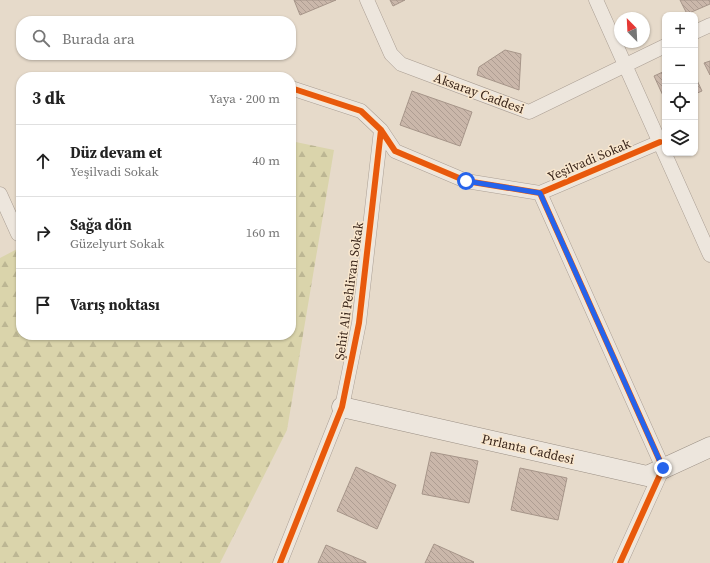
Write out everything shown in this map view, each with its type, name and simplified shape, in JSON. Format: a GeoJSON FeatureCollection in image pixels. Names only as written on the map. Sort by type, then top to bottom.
{"type":"FeatureCollection","features":[{"type":"Feature","properties":{"kind":"street","name":"Aksaray Caddesi"},"geometry":{"type":"LineString","coordinates":[[367,0],[391,54],[402,64],[529,112],[662,47]]}},
{"type":"Feature","properties":{"kind":"street"},"geometry":{"type":"LineString","coordinates":[[596,0],[710,255]]}},
{"type":"Feature","properties":{"kind":"street"},"geometry":{"type":"LineString","coordinates":[[698,31],[710,25]]}},
{"type":"Feature","properties":{"kind":"street","name":"Yeşilvadi Sokak"},"geometry":{"type":"LineString","coordinates":[[296,90],[361,111],[380,130],[395,151],[466,181],[540,193],[660,142]]}},
{"type":"Feature","properties":{"kind":"street","name":"Şehit Ali Pehlivan Sokak"},"geometry":{"type":"LineString","coordinates":[[280,563],[342,407],[359,323],[380,130]]}},
{"type":"Feature","properties":{"kind":"street"},"geometry":{"type":"LineString","coordinates":[[540,193],[663,468],[620,563]]}},
{"type":"Feature","properties":{"kind":"street"},"geometry":{"type":"LineString","coordinates":[[0,194],[16,230]]}},
{"type":"Feature","properties":{"kind":"street","name":"Pırlanta Caddesi"},"geometry":{"type":"LineString","coordinates":[[342,407],[647,476],[710,447]]}},
{"type":"Feature","properties":{"kind":"green space"},"geometry":{"type":"Polygon","coordinates":[[[296,142],[334,150],[287,430],[220,563],[0,563],[0,258],[16,250],[16,340],[296,340],[296,142]]]}},
{"type":"Feature","properties":{"kind":"building"},"geometry":{"type":"Polygon","coordinates":[[[294,0],[336,0],[300,15],[294,0]]]}},
{"type":"Feature","properties":{"kind":"building"},"geometry":{"type":"Polygon","coordinates":[[[390,0],[405,0],[393,6],[390,0]]]}},
{"type":"Feature","properties":{"kind":"building"},"geometry":{"type":"Polygon","coordinates":[[[680,0],[710,0],[710,4],[692,12],[686,12],[680,0]]]}},
{"type":"Feature","properties":{"kind":"building"},"geometry":{"type":"Polygon","coordinates":[[[505,50],[521,54],[519,90],[477,75],[479,67],[505,50]]]}},
{"type":"Feature","properties":{"kind":"building"},"geometry":{"type":"Polygon","coordinates":[[[710,61],[710,75],[704,63],[710,61]]]}},
{"type":"Feature","properties":{"kind":"building"},"geometry":{"type":"Polygon","coordinates":[[[662,72],[662,93],[654,76],[662,72]]]}},
{"type":"Feature","properties":{"kind":"building"},"geometry":{"type":"Polygon","coordinates":[[[698,82],[702,91],[698,93],[698,82]]]}},
{"type":"Feature","properties":{"kind":"building"},"geometry":{"type":"Polygon","coordinates":[[[412,91],[472,112],[460,146],[400,125],[412,91]]]}},
{"type":"Feature","properties":{"kind":"building"},"geometry":{"type":"Polygon","coordinates":[[[431,452],[478,461],[469,503],[422,494],[431,452]]]}},
{"type":"Feature","properties":{"kind":"building"},"geometry":{"type":"Polygon","coordinates":[[[356,467],[396,485],[377,529],[337,511],[356,467]]]}},
{"type":"Feature","properties":{"kind":"building"},"geometry":{"type":"Polygon","coordinates":[[[520,468],[567,478],[558,520],[511,510],[520,468]]]}},
{"type":"Feature","properties":{"kind":"building"},"geometry":{"type":"Polygon","coordinates":[[[434,544],[474,562],[425,563],[434,544]]]}},
{"type":"Feature","properties":{"kind":"building"},"geometry":{"type":"Polygon","coordinates":[[[326,545],[366,562],[366,563],[318,563],[326,545]]]}},
{"type":"Feature","properties":{"kind":"cycle path"},"geometry":{"type":"LineString","coordinates":[[296,90],[361,111],[381,130],[395,151],[466,181],[540,193],[660,142]]}},
{"type":"Feature","properties":{"kind":"cycle path"},"geometry":{"type":"LineString","coordinates":[[280,563],[342,407],[359,323],[381,130]]}},
{"type":"Feature","properties":{"kind":"cycle path"},"geometry":{"type":"LineString","coordinates":[[540,193],[663,468],[620,563]]}},
{"type":"Feature","properties":{"kind":"route"},"geometry":{"type":"LineString","coordinates":[[466,181],[540,193],[663,468]]}}]}
